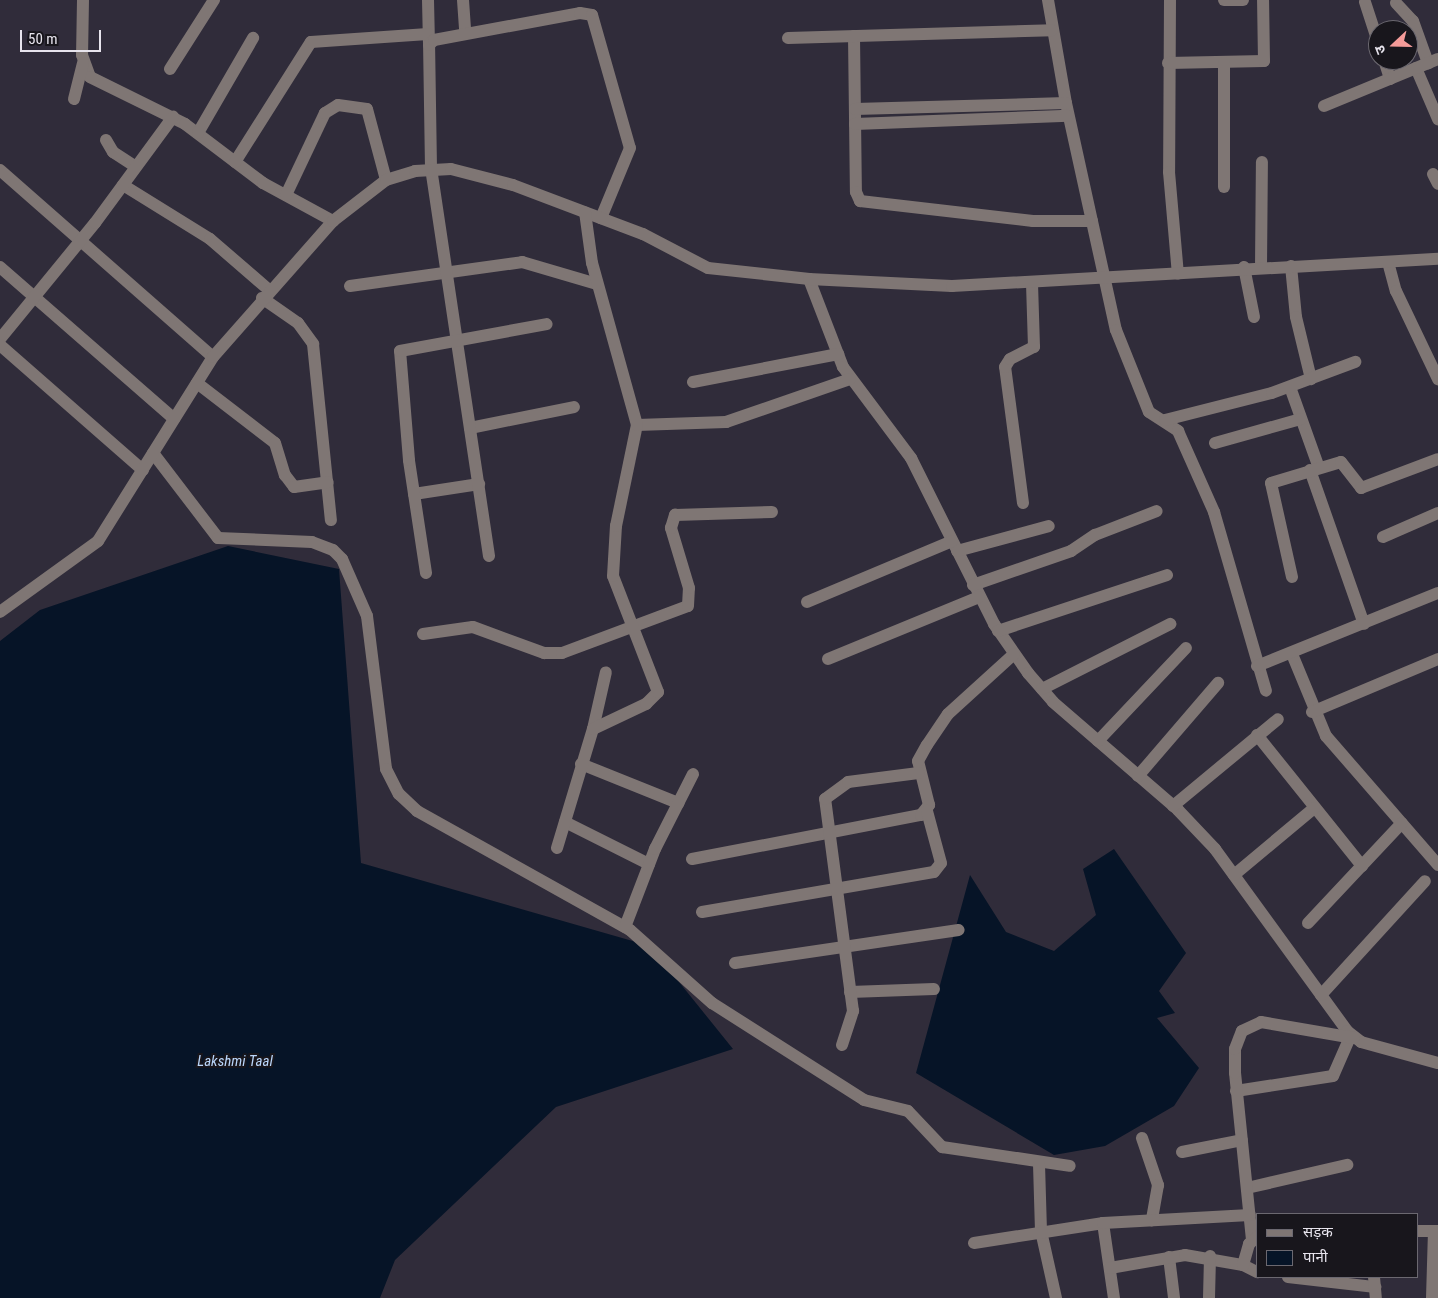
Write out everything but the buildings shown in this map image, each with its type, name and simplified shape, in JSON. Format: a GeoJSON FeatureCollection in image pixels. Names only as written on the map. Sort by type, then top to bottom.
{"type":"FeatureCollection","features":[{"type":"Feature","properties":{"kind":"street"},"geometry":{"type":"LineString","coordinates":[[74,99],[83,62],[83,0]]}},
{"type":"Feature","properties":{"kind":"street"},"geometry":{"type":"LineString","coordinates":[[170,69],[214,0]]}},
{"type":"Feature","properties":{"kind":"street"},"geometry":{"type":"LineString","coordinates":[[428,0],[431,168],[489,556]]}},
{"type":"Feature","properties":{"kind":"street"},"geometry":{"type":"LineString","coordinates":[[463,0],[465,32]]}},
{"type":"Feature","properties":{"kind":"street"},"geometry":{"type":"LineString","coordinates":[[1048,0],[1067,110],[1104,281],[1144,403],[1152,415],[1165,420],[1178,431],[1214,512],[1257,666],[1266,690]]}},
{"type":"Feature","properties":{"kind":"street"},"geometry":{"type":"LineString","coordinates":[[1170,0],[1168,62],[1169,172],[1178,274]]}},
{"type":"Feature","properties":{"kind":"street"},"geometry":{"type":"LineString","coordinates":[[1224,0],[1242,0]]}},
{"type":"Feature","properties":{"kind":"street"},"geometry":{"type":"LineString","coordinates":[[1168,62],[1224,63],[1264,61],[1263,0]]}},
{"type":"Feature","properties":{"kind":"street"},"geometry":{"type":"LineString","coordinates":[[1365,2],[1371,20]]}},
{"type":"Feature","properties":{"kind":"street"},"geometry":{"type":"LineString","coordinates":[[1396,2],[1413,21],[1427,64],[1438,119]]}},
{"type":"Feature","properties":{"kind":"street"},"geometry":{"type":"LineString","coordinates":[[235,162],[311,42],[434,40],[465,32],[580,13],[592,16],[630,148],[601,218]]}},
{"type":"Feature","properties":{"kind":"street"},"geometry":{"type":"LineString","coordinates":[[788,38],[1052,30]]}},
{"type":"Feature","properties":{"kind":"street"},"geometry":{"type":"LineString","coordinates":[[854,36],[856,192],[866,204],[1033,221],[1092,221]]}},
{"type":"Feature","properties":{"kind":"street"},"geometry":{"type":"LineString","coordinates":[[198,134],[253,38]]}},
{"type":"Feature","properties":{"kind":"street"},"geometry":{"type":"LineString","coordinates":[[83,62],[90,77],[173,117],[235,162],[286,195],[333,221]]}},
{"type":"Feature","properties":{"kind":"street"},"geometry":{"type":"LineString","coordinates":[[1224,63],[1224,187]]}},
{"type":"Feature","properties":{"kind":"street"},"geometry":{"type":"LineString","coordinates":[[1324,106],[1427,64]]}},
{"type":"Feature","properties":{"kind":"street"},"geometry":{"type":"LineString","coordinates":[[1387,70],[1390,79]]}},
{"type":"Feature","properties":{"kind":"street"},"geometry":{"type":"LineString","coordinates":[[286,195],[325,113],[338,105],[367,109],[386,180]]}},
{"type":"Feature","properties":{"kind":"street"},"geometry":{"type":"LineString","coordinates":[[855,110],[939,107],[1067,110]]}},
{"type":"Feature","properties":{"kind":"street"},"geometry":{"type":"LineString","coordinates":[[939,107],[940,121]]}},
{"type":"Feature","properties":{"kind":"street"},"geometry":{"type":"LineString","coordinates":[[855,124],[940,121],[1067,110]]}},
{"type":"Feature","properties":{"kind":"street"},"geometry":{"type":"LineString","coordinates":[[0,339],[80,242],[173,117]]}},
{"type":"Feature","properties":{"kind":"street"},"geometry":{"type":"LineString","coordinates":[[106,140],[113,152],[136,167]]}},
{"type":"Feature","properties":{"kind":"street"},"geometry":{"type":"LineString","coordinates":[[1261,267],[1262,162]]}},
{"type":"Feature","properties":{"kind":"street"},"geometry":{"type":"LineString","coordinates":[[0,612],[98,541],[213,358],[265,294],[333,221],[386,180],[431,168],[513,185],[643,234],[708,268],[808,279],[952,286],[1104,281],[1244,267],[1438,259]]}},
{"type":"Feature","properties":{"kind":"street"},"geometry":{"type":"LineString","coordinates":[[0,170],[213,358]]}},
{"type":"Feature","properties":{"kind":"street"},"geometry":{"type":"LineString","coordinates":[[123,185],[210,238],[265,294],[298,324],[313,344],[331,520]]}},
{"type":"Feature","properties":{"kind":"street"},"geometry":{"type":"LineString","coordinates":[[585,212],[597,284],[637,425],[612,565],[619,596],[658,692],[646,704],[593,729]]}},
{"type":"Feature","properties":{"kind":"street"},"geometry":{"type":"LineString","coordinates":[[350,286],[446,271],[532,262],[597,284]]}},
{"type":"Feature","properties":{"kind":"street"},"geometry":{"type":"LineString","coordinates":[[1388,262],[1396,291],[1436,371]]}},
{"type":"Feature","properties":{"kind":"street"},"geometry":{"type":"LineString","coordinates":[[0,266],[32,300],[174,418]]}},
{"type":"Feature","properties":{"kind":"street"},"geometry":{"type":"LineString","coordinates":[[1291,266],[1296,317],[1311,379]]}},
{"type":"Feature","properties":{"kind":"street"},"geometry":{"type":"LineString","coordinates":[[1244,267],[1254,317]]}},
{"type":"Feature","properties":{"kind":"street"},"geometry":{"type":"LineString","coordinates":[[808,279],[850,379],[910,458],[979,597],[998,631],[1014,654],[1042,689],[1173,806],[1234,875],[1352,1038]]}},
{"type":"Feature","properties":{"kind":"street"},"geometry":{"type":"LineString","coordinates":[[1023,503],[1005,366],[1010,359],[1034,347],[1032,283]]}},
{"type":"Feature","properties":{"kind":"street"},"geometry":{"type":"LineString","coordinates":[[426,572],[397,357],[406,347],[547,324]]}},
{"type":"Feature","properties":{"kind":"street"},"geometry":{"type":"LineString","coordinates":[[0,345],[143,470]]}},
{"type":"Feature","properties":{"kind":"street"},"geometry":{"type":"LineString","coordinates":[[693,382],[838,354]]}},
{"type":"Feature","properties":{"kind":"street"},"geometry":{"type":"LineString","coordinates":[[1165,420],[1290,387],[1356,362]]}},
{"type":"Feature","properties":{"kind":"street"},"geometry":{"type":"LineString","coordinates":[[637,425],[726,422],[850,379]]}},
{"type":"Feature","properties":{"kind":"street"},"geometry":{"type":"LineString","coordinates":[[197,383],[275,443],[285,475],[294,487],[328,482]]}},
{"type":"Feature","properties":{"kind":"street"},"geometry":{"type":"LineString","coordinates":[[1290,387],[1301,419],[1314,469],[1364,624]]}},
{"type":"Feature","properties":{"kind":"street"},"geometry":{"type":"LineString","coordinates":[[470,428],[574,407]]}},
{"type":"Feature","properties":{"kind":"street"},"geometry":{"type":"LineString","coordinates":[[1215,443],[1301,419]]}},
{"type":"Feature","properties":{"kind":"street"},"geometry":{"type":"LineString","coordinates":[[153,453],[218,538],[312,542],[333,550],[342,559],[367,616],[386,769],[399,794],[417,811],[625,927],[712,1002],[864,1100],[908,1112],[942,1147],[1038,1164],[1070,1166]]}},
{"type":"Feature","properties":{"kind":"street"},"geometry":{"type":"LineString","coordinates":[[1292,576],[1270,488],[1276,480],[1341,462],[1361,488],[1438,458]]}},
{"type":"Feature","properties":{"kind":"street"},"geometry":{"type":"LineString","coordinates":[[414,494],[478,484]]}},
{"type":"Feature","properties":{"kind":"street"},"geometry":{"type":"LineString","coordinates":[[973,585],[1071,551],[1106,530],[1157,511]]}},
{"type":"Feature","properties":{"kind":"street"},"geometry":{"type":"LineString","coordinates":[[422,634],[473,627],[555,654],[682,610],[691,598],[671,528],[675,515],[772,512]]}},
{"type":"Feature","properties":{"kind":"street"},"geometry":{"type":"LineString","coordinates":[[1383,537],[1438,513]]}},
{"type":"Feature","properties":{"kind":"street"},"geometry":{"type":"LineString","coordinates":[[807,602],[954,546],[1049,526]]}},
{"type":"Feature","properties":{"kind":"street"},"geometry":{"type":"LineString","coordinates":[[998,631],[1167,575]]}},
{"type":"Feature","properties":{"kind":"street"},"geometry":{"type":"LineString","coordinates":[[1257,666],[1292,654],[1438,592]]}},
{"type":"Feature","properties":{"kind":"street"},"geometry":{"type":"LineString","coordinates":[[828,659],[979,597]]}},
{"type":"Feature","properties":{"kind":"street"},"geometry":{"type":"LineString","coordinates":[[1042,689],[1170,624]]}},
{"type":"Feature","properties":{"kind":"street"},"geometry":{"type":"LineString","coordinates":[[1098,741],[1186,648]]}},
{"type":"Feature","properties":{"kind":"street"},"geometry":{"type":"LineString","coordinates":[[702,912],[939,868],[940,853],[927,811],[918,773],[918,761],[948,714],[1014,654]]}},
{"type":"Feature","properties":{"kind":"street"},"geometry":{"type":"LineString","coordinates":[[1292,654],[1312,712],[1337,751],[1438,865]]}},
{"type":"Feature","properties":{"kind":"street"},"geometry":{"type":"LineString","coordinates":[[1312,712],[1438,659]]}},
{"type":"Feature","properties":{"kind":"street"},"geometry":{"type":"LineString","coordinates":[[557,848],[593,729],[606,672]]}},
{"type":"Feature","properties":{"kind":"street"},"geometry":{"type":"LineString","coordinates":[[1138,776],[1218,683]]}},
{"type":"Feature","properties":{"kind":"street"},"geometry":{"type":"LineString","coordinates":[[1173,806],[1278,719]]}},
{"type":"Feature","properties":{"kind":"street"},"geometry":{"type":"LineString","coordinates":[[1257,735],[1362,866]]}},
{"type":"Feature","properties":{"kind":"street"},"geometry":{"type":"LineString","coordinates":[[581,764],[678,803]]}},
{"type":"Feature","properties":{"kind":"street"},"geometry":{"type":"LineString","coordinates":[[842,1045],[853,1011],[834,889],[829,831],[824,809],[828,792],[857,780],[918,773]]}},
{"type":"Feature","properties":{"kind":"street"},"geometry":{"type":"LineString","coordinates":[[625,927],[649,864],[692,774]]}},
{"type":"Feature","properties":{"kind":"street"},"geometry":{"type":"LineString","coordinates":[[1234,875],[1314,808]]}},
{"type":"Feature","properties":{"kind":"street"},"geometry":{"type":"LineString","coordinates":[[692,859],[927,811]]}},
{"type":"Feature","properties":{"kind":"street"},"geometry":{"type":"LineString","coordinates":[[565,822],[649,864]]}},
{"type":"Feature","properties":{"kind":"street"},"geometry":{"type":"LineString","coordinates":[[1308,923],[1402,823]]}},
{"type":"Feature","properties":{"kind":"street"},"geometry":{"type":"LineString","coordinates":[[1321,994],[1425,881]]}},
{"type":"Feature","properties":{"kind":"street"},"geometry":{"type":"LineString","coordinates":[[736,963],[959,930]]}},
{"type":"Feature","properties":{"kind":"street"},"geometry":{"type":"LineString","coordinates":[[850,992],[934,989]]}},
{"type":"Feature","properties":{"kind":"street"},"geometry":{"type":"LineString","coordinates":[[1243,1265],[1254,1238],[1236,1091],[1235,1049],[1249,1024],[1261,1022],[1352,1038],[1438,1063]]}},
{"type":"Feature","properties":{"kind":"street"},"geometry":{"type":"LineString","coordinates":[[1236,1091],[1333,1076],[1352,1038]]}},
{"type":"Feature","properties":{"kind":"street"},"geometry":{"type":"LineString","coordinates":[[1142,1138],[1158,1185],[1152,1220]]}},
{"type":"Feature","properties":{"kind":"street"},"geometry":{"type":"LineString","coordinates":[[1182,1152],[1242,1140]]}},
{"type":"Feature","properties":{"kind":"street"},"geometry":{"type":"LineString","coordinates":[[1038,1164],[1041,1231],[1056,1298]]}},
{"type":"Feature","properties":{"kind":"street"},"geometry":{"type":"LineString","coordinates":[[1248,1188],[1347,1164]]}},
{"type":"Feature","properties":{"kind":"street"},"geometry":{"type":"LineString","coordinates":[[974,1243],[1041,1231],[1103,1223],[1250,1215]]}},
{"type":"Feature","properties":{"kind":"street"},"geometry":{"type":"LineString","coordinates":[[1103,1223],[1114,1298]]}},
{"type":"Feature","properties":{"kind":"street"},"geometry":{"type":"LineString","coordinates":[[1418,1231],[1436,1231],[1432,1298]]}},
{"type":"Feature","properties":{"kind":"street"},"geometry":{"type":"LineString","coordinates":[[1110,1268],[1169,1257],[1210,1256],[1243,1265],[1256,1272]]}},
{"type":"Feature","properties":{"kind":"street"},"geometry":{"type":"LineString","coordinates":[[1210,1256],[1212,1298]]}},
{"type":"Feature","properties":{"kind":"street"},"geometry":{"type":"LineString","coordinates":[[1169,1257],[1174,1298]]}},
{"type":"Feature","properties":{"kind":"street"},"geometry":{"type":"LineString","coordinates":[[1297,1278],[1375,1287]]}},
{"type":"Feature","properties":{"kind":"water","name":"Lakshmi Taal"},"geometry":{"type":"Polygon","coordinates":[[[228,546],[339,569],[361,863],[650,946],[733,1049],[556,1107],[395,1260],[380,1298],[0,1298],[0,641],[40,610],[228,546]]]}},
{"type":"Feature","properties":{"kind":"water"},"geometry":{"type":"Polygon","coordinates":[[[1114,849],[1186,953],[1159,991],[1175,1013],[1157,1018],[1199,1068],[1174,1106],[1105,1146],[1054,1155],[916,1073],[970,875],[1006,932],[1054,951],[1096,915],[1083,869],[1114,849]]]}}]}
